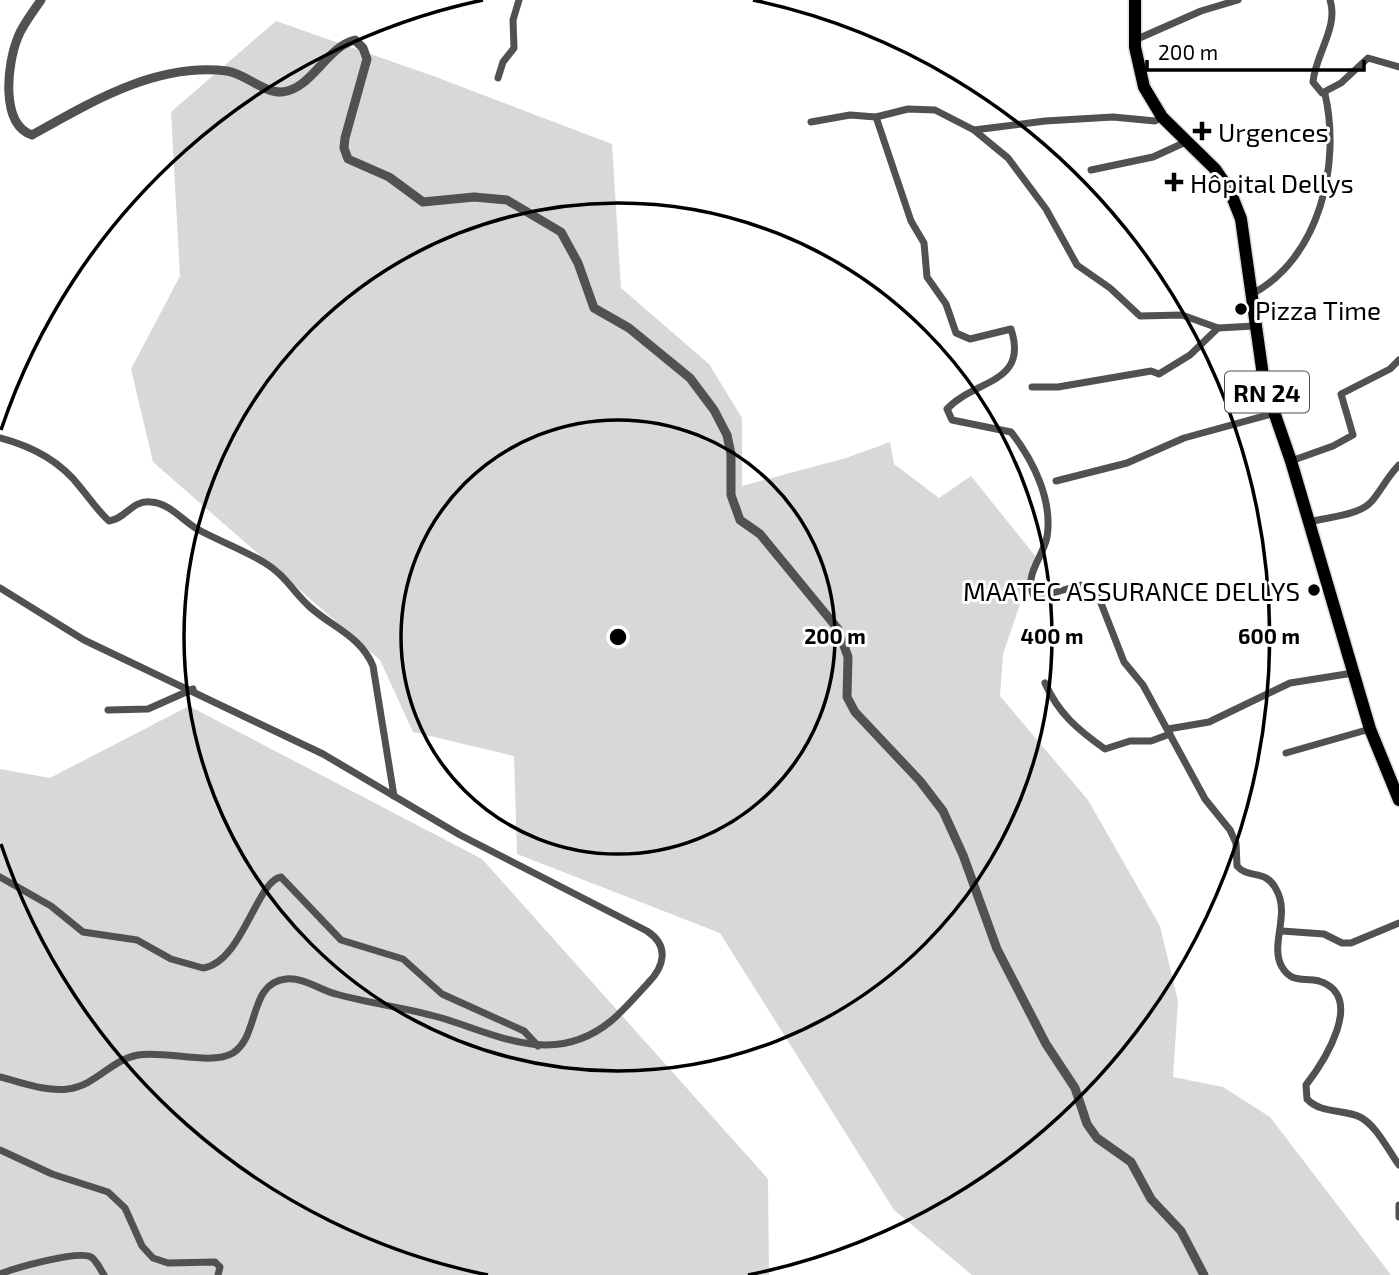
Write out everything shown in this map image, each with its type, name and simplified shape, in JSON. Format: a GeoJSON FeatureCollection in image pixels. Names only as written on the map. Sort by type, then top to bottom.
{"type":"FeatureCollection","features":[{"type":"Feature","properties":{"kind":"main road","name":"RN 24"},"geometry":{"type":"LineString","coordinates":[[1135,0],[1135,40],[1144,87],[1162,117],[1215,169],[1230,191],[1241,219],[1264,383],[1291,461],[1370,729],[1399,800]]}},
{"type":"Feature","properties":{"kind":"street"},"geometry":{"type":"LineString","coordinates":[[41,0],[18,36],[12,58],[9,95],[15,125],[21,131],[32,135],[147,78],[208,70],[230,72],[281,92],[293,88],[336,48],[355,40],[363,48],[367,59],[345,138],[344,148],[348,159],[389,177],[423,202],[474,197],[508,200],[561,232],[578,263],[594,308],[629,328],[691,378],[714,410],[727,435],[731,454],[730,495],[740,520],[760,534],[838,629],[848,657],[847,696],[855,712],[920,781],[943,811],[963,855],[997,949],[1046,1044],[1072,1081],[1087,1124],[1097,1138],[1131,1161],[1151,1199],[1181,1231],[1204,1275]]}},
{"type":"Feature","properties":{"kind":"street"},"geometry":{"type":"LineString","coordinates":[[498,78],[503,62],[514,48],[513,20],[519,0]]}},
{"type":"Feature","properties":{"kind":"street"},"geometry":{"type":"LineString","coordinates":[[1199,0],[1201,11]]}},
{"type":"Feature","properties":{"kind":"street"},"geometry":{"type":"LineString","coordinates":[[1135,40],[1201,11],[1238,0]]}},
{"type":"Feature","properties":{"kind":"street"},"geometry":{"type":"LineString","coordinates":[[1252,294],[1269,284],[1289,266],[1316,221],[1328,172],[1329,113],[1325,94],[1313,82],[1315,65],[1329,31],[1333,8],[1331,0]]}},
{"type":"Feature","properties":{"kind":"street"},"geometry":{"type":"LineString","coordinates":[[1325,94],[1368,58],[1399,67]]}},
{"type":"Feature","properties":{"kind":"street"},"geometry":{"type":"LineString","coordinates":[[811,122],[850,115],[876,117],[908,109],[934,110],[974,130],[1007,158],[1046,209],[1083,271],[1110,288],[1140,316],[1182,315],[1218,328],[1254,326]]}},
{"type":"Feature","properties":{"kind":"street"},"geometry":{"type":"LineString","coordinates":[[876,117],[911,221],[924,243],[927,277],[946,304],[956,333],[970,338],[1011,328],[1016,354],[1006,371],[947,409],[952,420],[1011,432],[1026,452],[1041,488],[1048,523],[1046,541],[1032,570],[1032,593],[1035,598],[1081,585],[1099,598],[1124,662],[1143,685],[1205,799],[1234,836],[1239,869],[1265,877],[1277,889],[1282,910],[1278,955],[1283,969],[1298,980],[1325,984],[1337,995],[1341,1015],[1325,1060],[1306,1085],[1307,1099],[1326,1110],[1356,1115],[1366,1121],[1399,1165]]}},
{"type":"Feature","properties":{"kind":"street"},"geometry":{"type":"LineString","coordinates":[[974,130],[1045,121],[1112,117],[1155,121],[1162,117]]}},
{"type":"Feature","properties":{"kind":"street"},"geometry":{"type":"LineString","coordinates":[[1091,170],[1153,157],[1188,141]]}},
{"type":"Feature","properties":{"kind":"street"},"geometry":{"type":"LineString","coordinates":[[1032,387],[1058,387],[1150,371],[1159,374],[1190,355],[1218,328]]}},
{"type":"Feature","properties":{"kind":"street"},"geometry":{"type":"LineString","coordinates":[[1291,461],[1333,446],[1353,435],[1341,394],[1367,378],[1390,369],[1399,360]]}},
{"type":"Feature","properties":{"kind":"street"},"geometry":{"type":"LineString","coordinates":[[1056,481],[1127,463],[1184,438],[1275,413]]}},
{"type":"Feature","properties":{"kind":"street"},"geometry":{"type":"LineString","coordinates":[[0,438],[26,444],[45,455],[78,484],[109,521],[116,520],[127,508],[139,502],[160,504],[195,528],[267,563],[311,608],[357,641],[367,652],[373,666],[394,796]]}},
{"type":"Feature","properties":{"kind":"street"},"geometry":{"type":"LineString","coordinates":[[1308,522],[1360,509],[1372,501],[1385,478],[1399,464]]}},
{"type":"Feature","properties":{"kind":"street"},"geometry":{"type":"LineString","coordinates":[[0,588],[84,639],[323,754],[460,835],[647,931],[661,946],[663,959],[659,972],[610,1022],[567,1043],[538,1046],[520,1044],[385,1003],[336,995],[288,978],[265,990],[244,1040],[230,1055],[137,1055],[118,1063],[93,1081],[70,1089],[45,1088],[0,1077]]}},
{"type":"Feature","properties":{"kind":"street"},"geometry":{"type":"LineString","coordinates":[[1045,682],[1055,706],[1077,729],[1105,749],[1130,741],[1151,741],[1169,732],[1209,722],[1290,683],[1353,673]]}},
{"type":"Feature","properties":{"kind":"street"},"geometry":{"type":"LineString","coordinates":[[108,710],[148,709],[193,690]]}},
{"type":"Feature","properties":{"kind":"street"},"geometry":{"type":"LineString","coordinates":[[1286,752],[1370,729]]}},
{"type":"Feature","properties":{"kind":"street"},"geometry":{"type":"LineString","coordinates":[[0,877],[51,906],[83,932],[137,940],[171,959],[203,968],[222,959],[248,924],[270,881],[281,877],[341,940],[403,959],[442,994],[524,1031],[538,1046]]}},
{"type":"Feature","properties":{"kind":"street"},"geometry":{"type":"LineString","coordinates":[[1282,931],[1324,934],[1347,943],[1399,923]]}},
{"type":"Feature","properties":{"kind":"street"},"geometry":{"type":"LineString","coordinates":[[0,1150],[52,1174],[108,1192],[125,1208],[142,1246],[153,1258],[168,1263],[215,1262],[220,1267],[218,1275]]}},
{"type":"Feature","properties":{"kind":"street"},"geometry":{"type":"LineString","coordinates":[[1399,1205],[1399,1217]]}},
{"type":"Feature","properties":{"kind":"street"},"geometry":{"type":"LineString","coordinates":[[0,1274],[19,1267],[83,1255],[95,1260],[104,1275]]}},
{"type":"Feature","properties":{"kind":"shaded area"},"geometry":{"type":"Polygon","coordinates":[[[276,21],[436,77],[612,144],[621,288],[709,364],[742,418],[742,486],[846,458],[890,442],[894,464],[939,498],[971,476],[1036,557],[1003,654],[1000,696],[1088,800],[1160,926],[1178,1001],[1173,1077],[1223,1087],[1270,1117],[1391,1275],[972,1275],[894,1210],[720,933],[517,854],[514,756],[413,732],[380,660],[153,462],[131,369],[180,276],[171,112],[276,21]]]}},
{"type":"Feature","properties":{"kind":"shaded area"},"geometry":{"type":"Polygon","coordinates":[[[189,706],[482,859],[768,1179],[769,1275],[0,1275],[0,769],[50,778],[189,706]]]}},
{"type":"Feature","properties":{"kind":"place","name":"Urgences"},"geometry":{"type":"Point","coordinates":[1202,131]}},
{"type":"Feature","properties":{"kind":"place","name":"Hôpital Dellys"},"geometry":{"type":"Point","coordinates":[1174,182]}},
{"type":"Feature","properties":{"kind":"place","name":"Pizza Time"},"geometry":{"type":"Point","coordinates":[1241,309]}},
{"type":"Feature","properties":{"kind":"place","name":"MAATEC ASSURANCE DELLYS"},"geometry":{"type":"Point","coordinates":[1314,590]}}]}
